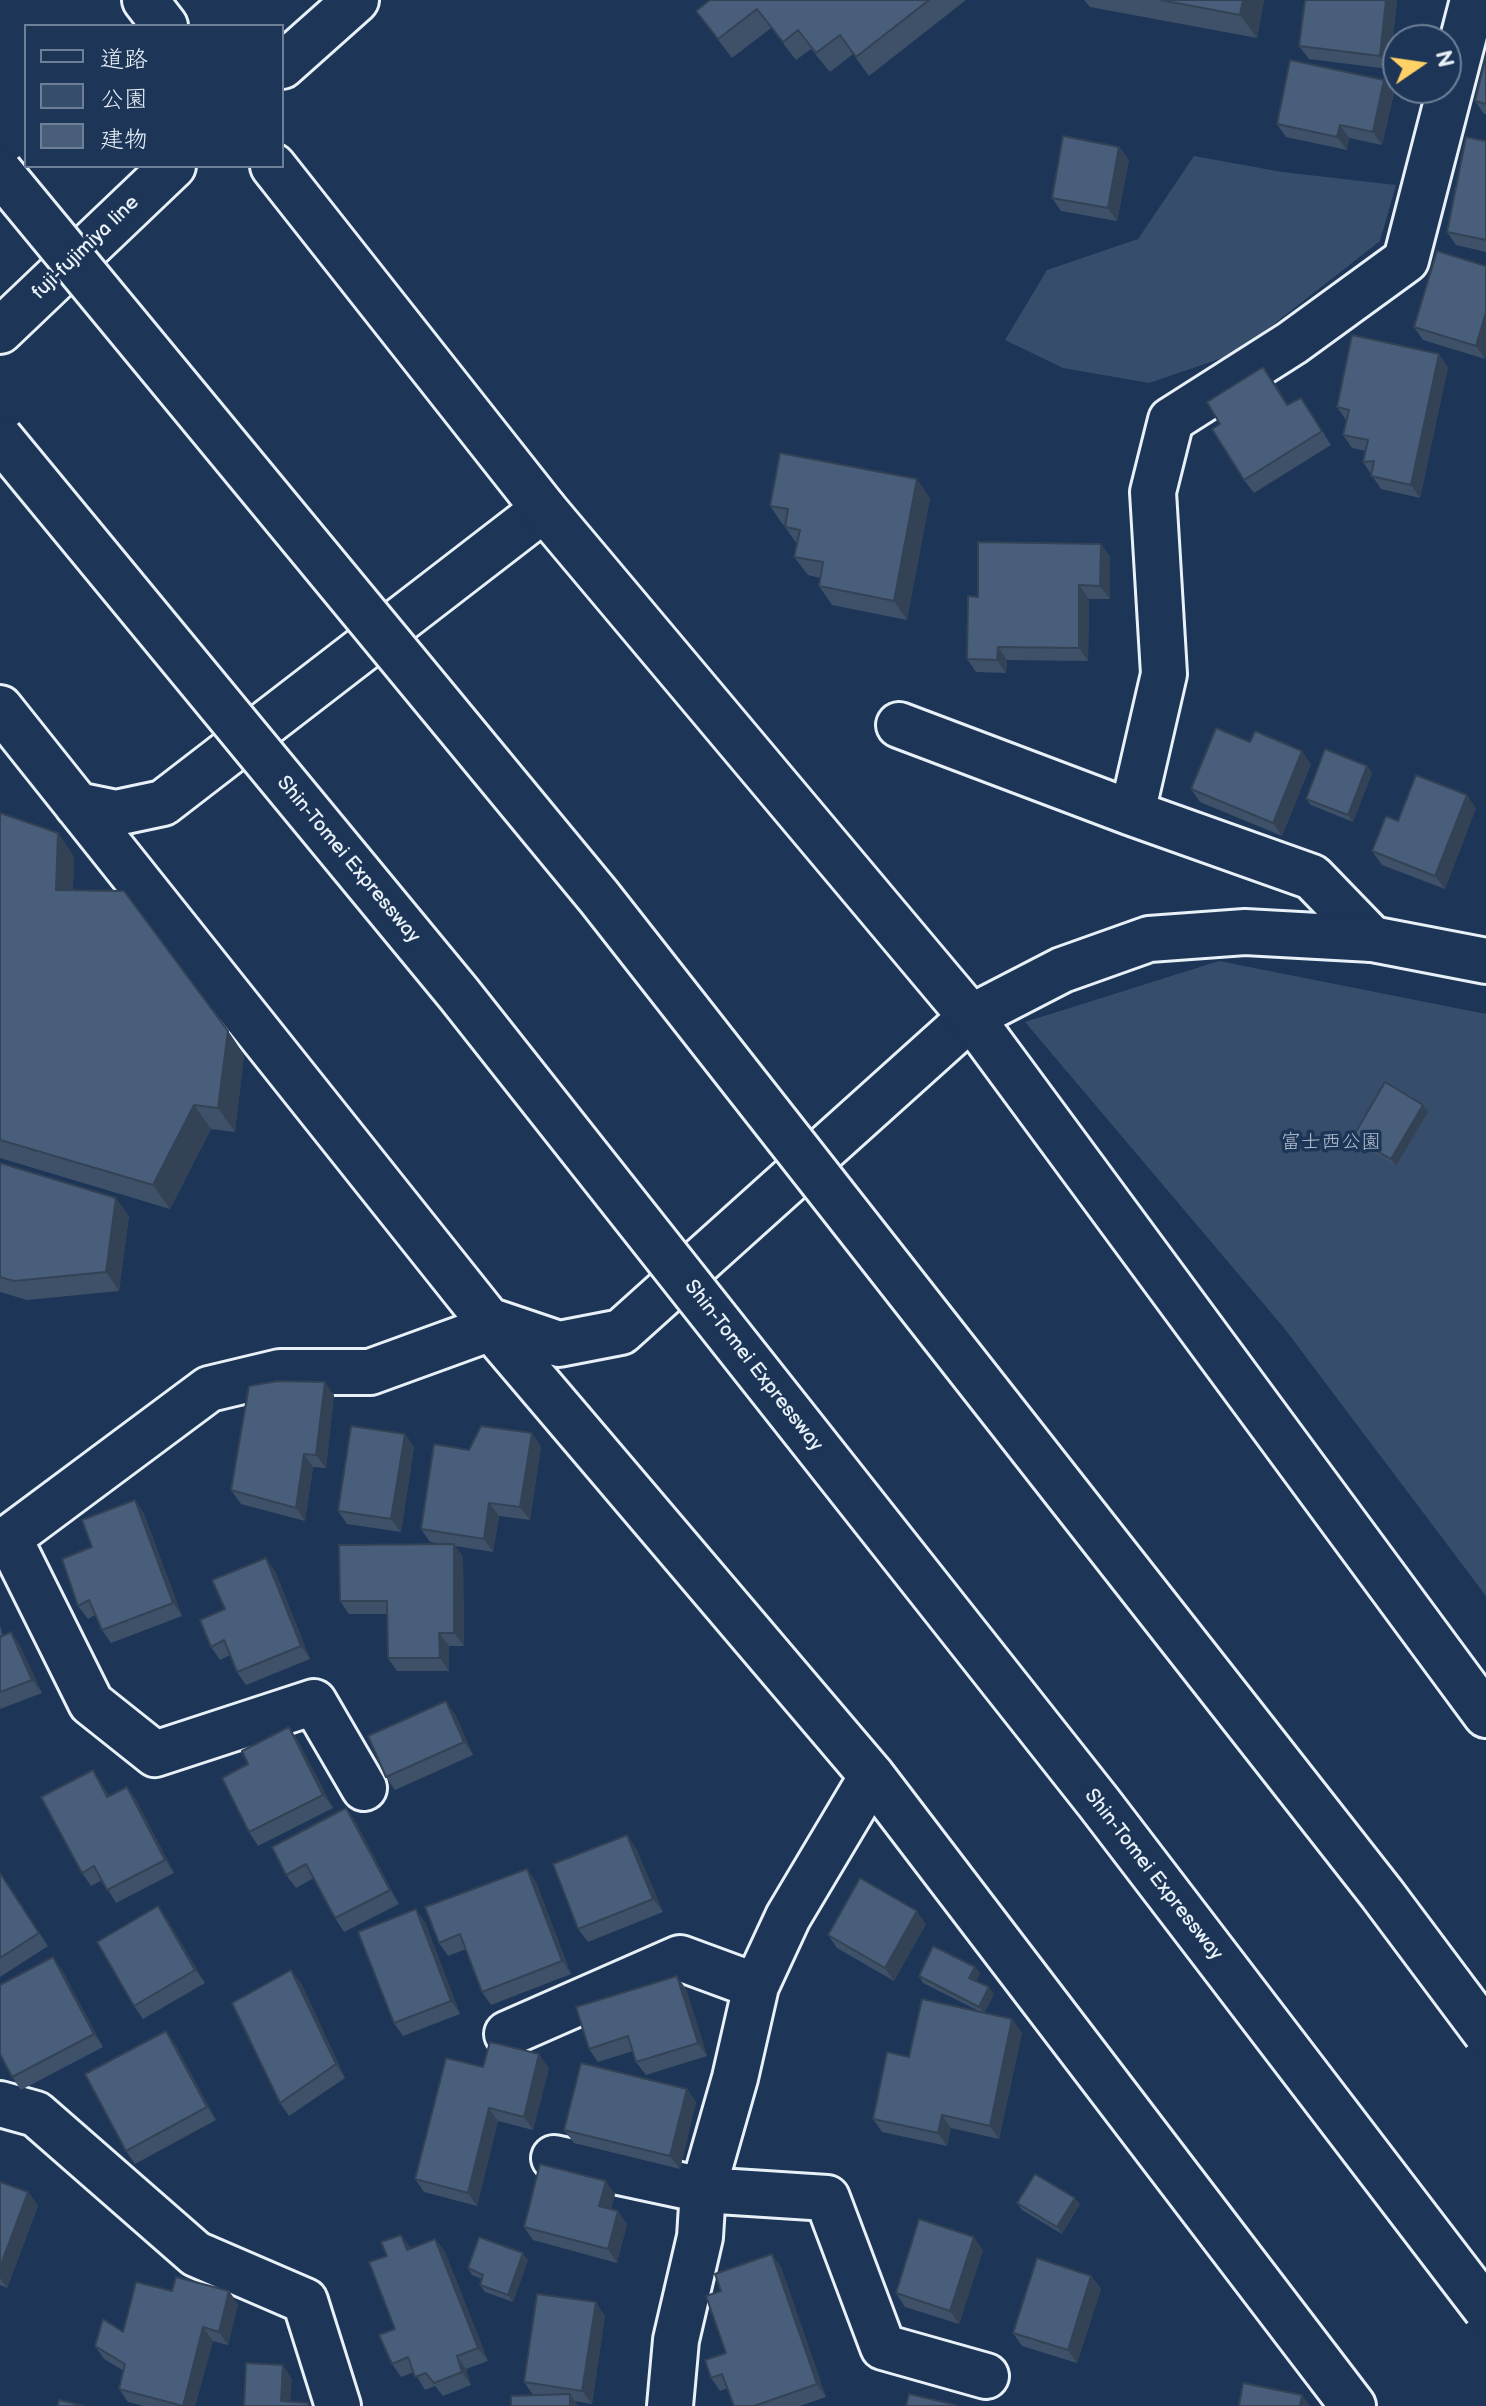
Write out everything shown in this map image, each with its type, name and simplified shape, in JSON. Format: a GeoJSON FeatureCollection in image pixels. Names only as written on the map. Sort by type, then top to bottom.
{"type":"FeatureCollection","features":[{"type":"Feature","properties":{"kind":"main road"},"geometry":{"type":"LineString","coordinates":[[145,0],[163,24]]}},
{"type":"Feature","properties":{"kind":"main road"},"geometry":{"type":"LineString","coordinates":[[284,64],[356,0]]}},
{"type":"Feature","properties":{"kind":"main road"},"geometry":{"type":"LineString","coordinates":[[1132,813],[1164,674],[1153,492],[1171,420],[1292,343],[1406,260],[1473,0]]}},
{"type":"Feature","properties":{"kind":"main road","name":"fuji-fujimiya line"},"geometry":{"type":"LineString","coordinates":[[0,331],[171,168]]}},
{"type":"Feature","properties":{"kind":"main road"},"geometry":{"type":"LineString","coordinates":[[275,168],[544,509],[971,1017],[1486,1715]]}},
{"type":"Feature","properties":{"kind":"main road"},"geometry":{"type":"LineString","coordinates":[[0,172],[599,897],[1382,1894],[1486,2033]]}},
{"type":"Feature","properties":{"kind":"main road","name":"Shin-Tomei Expressway"},"geometry":{"type":"LineString","coordinates":[[0,438],[459,994],[1099,1803],[1486,2309]]}},
{"type":"Feature","properties":{"kind":"main road"},"geometry":{"type":"LineString","coordinates":[[77,805],[116,813],[163,803],[544,509]]}},
{"type":"Feature","properties":{"kind":"main road"},"geometry":{"type":"LineString","coordinates":[[0,708],[490,1324],[872,1776],[1353,2406]]}},
{"type":"Feature","properties":{"kind":"main road"},"geometry":{"type":"LineString","coordinates":[[899,725],[1312,877],[1372,939]]}},
{"type":"Feature","properties":{"kind":"main road"},"geometry":{"type":"LineString","coordinates":[[364,1788],[314,1702],[155,1754],[91,1703],[5,1540],[209,1389],[280,1372],[370,1372],[490,1324],[559,1344],[621,1332],[971,1017],[1062,970],[1149,939],[1245,932],[1372,939],[1486,961]]}},
{"type":"Feature","properties":{"kind":"main road"},"geometry":{"type":"LineString","coordinates":[[670,2406],[676,2340],[700,2237],[703,2190],[735,2078],[756,1986],[788,1917],[872,1776]]}},
{"type":"Feature","properties":{"kind":"main road"},"geometry":{"type":"LineString","coordinates":[[507,2034],[680,1958],[756,1986]]}},
{"type":"Feature","properties":{"kind":"main road"},"geometry":{"type":"LineString","coordinates":[[0,2104],[36,2114],[196,2254],[305,2301],[338,2406]]}},
{"type":"Feature","properties":{"kind":"main road"},"geometry":{"type":"LineString","coordinates":[[554,2158],[703,2190],[827,2198],[883,2347],[986,2376]]}},
{"type":"Feature","properties":{"kind":"green space"},"geometry":{"type":"Polygon","coordinates":[[[1194,156],[1282,172],[1396,185],[1380,241],[1237,353],[1149,383],[1063,368],[1005,340],[1047,270],[1138,239],[1194,156]]]}},
{"type":"Feature","properties":{"kind":"green space","name":"富士西公園"},"geometry":{"type":"Polygon","coordinates":[[[1219,961],[1486,1014],[1486,1596],[1284,1328],[1025,1022],[1219,961]]]}},
{"type":"Feature","properties":{"kind":"building"},"geometry":{"type":"Polygon","coordinates":[[[710,0],[929,0],[856,57],[840,35],[816,53],[798,30],[783,42],[757,9],[718,39],[696,11],[710,0]]]}},
{"type":"Feature","properties":{"kind":"building"},"geometry":{"type":"Polygon","coordinates":[[[1161,0],[1243,0],[1240,15],[1161,0]]]}},
{"type":"Feature","properties":{"kind":"building"},"geometry":{"type":"Polygon","coordinates":[[[1305,0],[1386,0],[1380,56],[1299,46],[1305,0]]]}},
{"type":"Feature","properties":{"kind":"building"},"geometry":{"type":"Polygon","coordinates":[[[1486,56],[1486,104],[1475,101],[1486,56]]]}},
{"type":"Feature","properties":{"kind":"building"},"geometry":{"type":"Polygon","coordinates":[[[1290,60],[1382,80],[1373,132],[1340,125],[1337,137],[1277,124],[1290,60]]]}},
{"type":"Feature","properties":{"kind":"building"},"geometry":{"type":"Polygon","coordinates":[[[1063,136],[1119,147],[1108,208],[1052,198],[1063,136]]]}},
{"type":"Feature","properties":{"kind":"building"},"geometry":{"type":"Polygon","coordinates":[[[1466,137],[1486,141],[1486,240],[1447,232],[1466,137]]]}},
{"type":"Feature","properties":{"kind":"building"},"geometry":{"type":"Polygon","coordinates":[[[1437,251],[1486,266],[1486,312],[1476,346],[1414,327],[1437,251]]]}},
{"type":"Feature","properties":{"kind":"building"},"geometry":{"type":"Polygon","coordinates":[[[1352,335],[1439,354],[1411,485],[1371,476],[1374,461],[1363,462],[1368,440],[1343,435],[1349,410],[1337,407],[1352,335]]]}},
{"type":"Feature","properties":{"kind":"building"},"geometry":{"type":"Polygon","coordinates":[[[1263,367],[1287,405],[1301,398],[1322,431],[1244,480],[1212,429],[1220,424],[1207,402],[1263,367]]]}},
{"type":"Feature","properties":{"kind":"building"},"geometry":{"type":"Polygon","coordinates":[[[780,453],[917,479],[894,601],[819,586],[823,562],[794,557],[800,530],[785,527],[788,509],[770,506],[780,453]]]}},
{"type":"Feature","properties":{"kind":"building"},"geometry":{"type":"Polygon","coordinates":[[[978,542],[1101,544],[1100,586],[1079,585],[1079,648],[998,647],[997,660],[967,659],[968,596],[978,597],[978,542]]]}},
{"type":"Feature","properties":{"kind":"building"},"geometry":{"type":"Polygon","coordinates":[[[1216,728],[1250,742],[1255,731],[1302,751],[1273,823],[1191,789],[1216,728]]]}},
{"type":"Feature","properties":{"kind":"building"},"geometry":{"type":"Polygon","coordinates":[[[1325,749],[1367,766],[1348,815],[1306,799],[1325,749]]]}},
{"type":"Feature","properties":{"kind":"building"},"geometry":{"type":"Polygon","coordinates":[[[1416,775],[1467,795],[1435,876],[1372,851],[1386,816],[1398,821],[1416,775]]]}},
{"type":"Feature","properties":{"kind":"building"},"geometry":{"type":"Polygon","coordinates":[[[0,813],[58,833],[56,890],[124,891],[228,1031],[218,1108],[194,1105],[153,1185],[0,1140],[0,813]]]}},
{"type":"Feature","properties":{"kind":"building"},"geometry":{"type":"Polygon","coordinates":[[[1385,1082],[1423,1105],[1391,1159],[1353,1137],[1385,1082]]]}},
{"type":"Feature","properties":{"kind":"building"},"geometry":{"type":"Polygon","coordinates":[[[0,1163],[116,1198],[106,1272],[14,1281],[0,1277],[0,1163]]]}},
{"type":"Feature","properties":{"kind":"building"},"geometry":{"type":"Polygon","coordinates":[[[278,1381],[325,1382],[316,1455],[304,1454],[296,1508],[231,1490],[249,1386],[278,1381]]]}},
{"type":"Feature","properties":{"kind":"building"},"geometry":{"type":"Polygon","coordinates":[[[351,1426],[405,1434],[391,1519],[338,1511],[351,1426]]]}},
{"type":"Feature","properties":{"kind":"building"},"geometry":{"type":"Polygon","coordinates":[[[481,1426],[532,1433],[520,1507],[489,1503],[484,1539],[421,1529],[434,1444],[469,1450],[481,1426]]]}},
{"type":"Feature","properties":{"kind":"building"},"geometry":{"type":"Polygon","coordinates":[[[135,1500],[173,1603],[102,1630],[89,1600],[78,1606],[62,1559],[92,1547],[82,1520],[135,1500]]]}},
{"type":"Feature","properties":{"kind":"building"},"geometry":{"type":"Polygon","coordinates":[[[454,1544],[454,1633],[439,1633],[440,1658],[388,1658],[387,1601],[340,1601],[339,1545],[454,1544]]]}},
{"type":"Feature","properties":{"kind":"building"},"geometry":{"type":"Polygon","coordinates":[[[266,1558],[301,1646],[237,1672],[224,1640],[211,1647],[200,1620],[225,1609],[212,1580],[266,1558]]]}},
{"type":"Feature","properties":{"kind":"building"},"geometry":{"type":"Polygon","coordinates":[[[11,1632],[32,1680],[0,1692],[0,1637],[11,1632]]]}},
{"type":"Feature","properties":{"kind":"building"},"geometry":{"type":"Polygon","coordinates":[[[446,1701],[464,1742],[386,1777],[368,1736],[446,1701]]]}},
{"type":"Feature","properties":{"kind":"building"},"geometry":{"type":"Polygon","coordinates":[[[289,1727],[323,1795],[249,1832],[222,1778],[248,1764],[242,1751],[289,1727]]]}},
{"type":"Feature","properties":{"kind":"building"},"geometry":{"type":"Polygon","coordinates":[[[93,1770],[107,1797],[127,1787],[165,1860],[107,1890],[94,1866],[82,1873],[41,1797],[93,1770]]]}},
{"type":"Feature","properties":{"kind":"building"},"geometry":{"type":"Polygon","coordinates":[[[346,1808],[390,1890],[335,1918],[306,1864],[286,1875],[272,1847],[346,1808]]]}},
{"type":"Feature","properties":{"kind":"building"},"geometry":{"type":"Polygon","coordinates":[[[627,1835],[653,1899],[578,1929],[553,1864],[627,1835]]]}},
{"type":"Feature","properties":{"kind":"building"},"geometry":{"type":"Polygon","coordinates":[[[527,1869],[562,1961],[482,1992],[460,1934],[439,1943],[425,1907],[527,1869]]]}},
{"type":"Feature","properties":{"kind":"building"},"geometry":{"type":"Polygon","coordinates":[[[0,1873],[39,1933],[0,1958],[0,1873]]]}},
{"type":"Feature","properties":{"kind":"building"},"geometry":{"type":"Polygon","coordinates":[[[860,1878],[917,1911],[885,1968],[828,1935],[860,1878]]]}},
{"type":"Feature","properties":{"kind":"building"},"geometry":{"type":"Polygon","coordinates":[[[158,1906],[195,1970],[134,2006],[97,1942],[158,1906]]]}},
{"type":"Feature","properties":{"kind":"building"},"geometry":{"type":"Polygon","coordinates":[[[416,1909],[451,2001],[394,2023],[358,1932],[416,1909]]]}},
{"type":"Feature","properties":{"kind":"building"},"geometry":{"type":"Polygon","coordinates":[[[933,1946],[975,1967],[969,1978],[989,1987],[979,2007],[919,1976],[933,1946]]]}},
{"type":"Feature","properties":{"kind":"building"},"geometry":{"type":"Polygon","coordinates":[[[53,1957],[94,2034],[12,2077],[0,2054],[0,1985],[53,1957]]]}},
{"type":"Feature","properties":{"kind":"building"},"geometry":{"type":"Polygon","coordinates":[[[291,1970],[336,2064],[280,2103],[232,2003],[291,1970]]]}},
{"type":"Feature","properties":{"kind":"building"},"geometry":{"type":"Polygon","coordinates":[[[677,1976],[698,2043],[636,2062],[628,2036],[589,2049],[576,2007],[677,1976]]]}},
{"type":"Feature","properties":{"kind":"building"},"geometry":{"type":"Polygon","coordinates":[[[922,1999],[1012,2019],[990,2126],[942,2115],[938,2133],[873,2119],[887,2052],[909,2057],[922,1999]]]}},
{"type":"Feature","properties":{"kind":"building"},"geometry":{"type":"Polygon","coordinates":[[[166,2031],[207,2107],[126,2151],[85,2074],[166,2031]]]}},
{"type":"Feature","properties":{"kind":"building"},"geometry":{"type":"Polygon","coordinates":[[[490,2042],[539,2054],[524,2117],[489,2108],[468,2193],[415,2179],[446,2058],[483,2067],[490,2042]]]}},
{"type":"Feature","properties":{"kind":"building"},"geometry":{"type":"Polygon","coordinates":[[[581,2063],[687,2089],[670,2156],[564,2130],[581,2063]]]}},
{"type":"Feature","properties":{"kind":"building"},"geometry":{"type":"Polygon","coordinates":[[[540,2164],[606,2181],[599,2206],[618,2211],[608,2249],[524,2227],[540,2164]]]}},
{"type":"Feature","properties":{"kind":"building"},"geometry":{"type":"Polygon","coordinates":[[[1035,2174],[1075,2198],[1057,2227],[1017,2203],[1035,2174]]]}},
{"type":"Feature","properties":{"kind":"building"},"geometry":{"type":"Polygon","coordinates":[[[0,2182],[28,2192],[0,2267],[0,2182]]]}},
{"type":"Feature","properties":{"kind":"building"},"geometry":{"type":"Polygon","coordinates":[[[919,2219],[974,2237],[950,2311],[896,2293],[919,2219]]]}},
{"type":"Feature","properties":{"kind":"building"},"geometry":{"type":"Polygon","coordinates":[[[401,2235],[407,2250],[435,2239],[478,2348],[457,2356],[462,2372],[434,2383],[426,2373],[415,2377],[408,2357],[392,2364],[379,2335],[395,2329],[369,2262],[387,2256],[381,2242],[401,2235]]]}},
{"type":"Feature","properties":{"kind":"building"},"geometry":{"type":"Polygon","coordinates":[[[479,2237],[523,2253],[508,2295],[480,2285],[483,2275],[468,2268],[479,2237]]]}},
{"type":"Feature","properties":{"kind":"building"},"geometry":{"type":"Polygon","coordinates":[[[772,2254],[817,2384],[754,2406],[734,2406],[722,2374],[711,2378],[705,2360],[726,2353],[706,2296],[721,2291],[715,2274],[772,2254]]]}},
{"type":"Feature","properties":{"kind":"building"},"geometry":{"type":"Polygon","coordinates":[[[1037,2258],[1091,2276],[1068,2350],[1013,2333],[1037,2258]]]}},
{"type":"Feature","properties":{"kind":"building"},"geometry":{"type":"Polygon","coordinates":[[[176,2277],[229,2291],[219,2332],[203,2327],[183,2406],[119,2389],[125,2364],[95,2346],[103,2319],[123,2332],[136,2282],[172,2291],[176,2277]]]}},
{"type":"Feature","properties":{"kind":"building"},"geometry":{"type":"Polygon","coordinates":[[[537,2294],[596,2302],[582,2391],[524,2382],[537,2294]]]}},
{"type":"Feature","properties":{"kind":"building"},"geometry":{"type":"Polygon","coordinates":[[[246,2363],[283,2365],[281,2401],[308,2403],[308,2406],[244,2406],[246,2363]]]}},
{"type":"Feature","properties":{"kind":"building"},"geometry":{"type":"Polygon","coordinates":[[[1243,2383],[1302,2395],[1300,2406],[1239,2406],[1243,2383]]]}},
{"type":"Feature","properties":{"kind":"building"},"geometry":{"type":"Polygon","coordinates":[[[570,2394],[570,2406],[511,2406],[511,2396],[570,2394]]]}},
{"type":"Feature","properties":{"kind":"building"},"geometry":{"type":"Polygon","coordinates":[[[909,2394],[956,2405],[956,2406],[906,2406],[909,2394]]]}},
{"type":"Feature","properties":{"kind":"building"},"geometry":{"type":"Polygon","coordinates":[[[59,2400],[84,2406],[58,2406],[59,2400]]]}}]}
